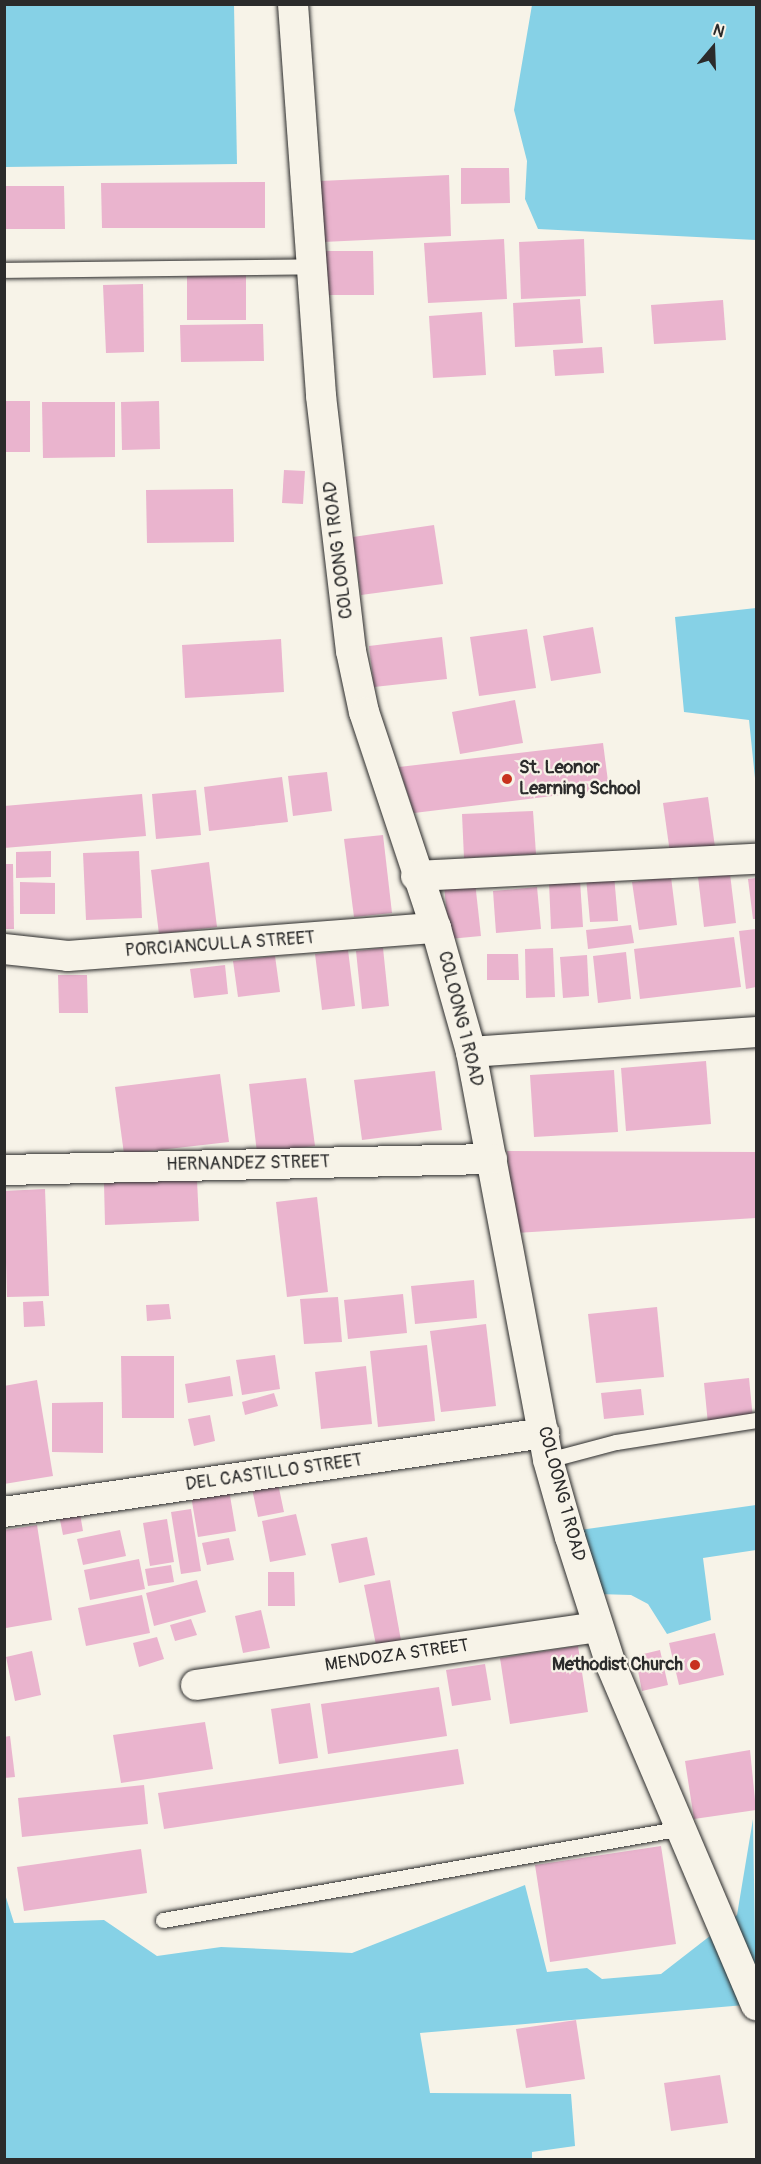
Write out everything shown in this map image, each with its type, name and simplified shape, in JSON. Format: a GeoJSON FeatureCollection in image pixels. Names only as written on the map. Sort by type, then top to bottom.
{"type":"FeatureCollection","features":[{"type":"Feature","properties":{"kind":"street","name":"COLOONG 1 ROAD"},"geometry":{"type":"LineString","coordinates":[[292,4],[321,396],[351,651],[364,712],[416,876],[436,928],[471,1052],[546,1446],[598,1627],[756,2005]]}},
{"type":"Feature","properties":{"kind":"street"},"geometry":{"type":"LineString","coordinates":[[416,876],[756,859]]}},
{"type":"Feature","properties":{"kind":"street","name":"PORCIANCULLA STREET"},"geometry":{"type":"LineString","coordinates":[[4,950],[68,956],[436,928]]}},
{"type":"Feature","properties":{"kind":"street"},"geometry":{"type":"LineString","coordinates":[[471,1052],[756,1032]]}},
{"type":"Feature","properties":{"kind":"street","name":"HERNANDEZ STREET"},"geometry":{"type":"LineString","coordinates":[[4,1170],[492,1159]]}},
{"type":"Feature","properties":{"kind":"street","name":"DEL CASTILLO STREET"},"geometry":{"type":"LineString","coordinates":[[4,1512],[546,1446]]}},
{"type":"Feature","properties":{"kind":"street","name":"MENDOZA STREET"},"geometry":{"type":"LineString","coordinates":[[196,1685],[598,1627]]}},
{"type":"Feature","properties":{"kind":"lane"},"geometry":{"type":"LineString","coordinates":[[4,270],[312,266]]}},
{"type":"Feature","properties":{"kind":"lane"},"geometry":{"type":"LineString","coordinates":[[546,1446],[616,1442],[756,1420]]}},
{"type":"Feature","properties":{"kind":"lane"},"geometry":{"type":"LineString","coordinates":[[163,1920],[682,1828]]}},
{"type":"Feature","properties":{"kind":"water"},"geometry":{"type":"Polygon","coordinates":[[[4,5],[234,5],[237,164],[5,167],[4,5]]]}},
{"type":"Feature","properties":{"kind":"water"},"geometry":{"type":"Polygon","coordinates":[[[532,5],[756,5],[756,240],[538,229],[525,199],[527,161],[514,110],[532,5]]]}},
{"type":"Feature","properties":{"kind":"water"},"geometry":{"type":"Polygon","coordinates":[[[756,608],[755,778],[749,720],[684,712],[675,617],[756,608]]]}},
{"type":"Feature","properties":{"kind":"water"},"geometry":{"type":"Polygon","coordinates":[[[756,1505],[756,1550],[703,1558],[711,1620],[667,1634],[648,1604],[631,1595],[598,1594],[580,1530],[756,1505]]]}},
{"type":"Feature","properties":{"kind":"water"},"geometry":{"type":"Polygon","coordinates":[[[753,1819],[756,2004],[420,2033],[430,2093],[571,2094],[575,2146],[532,2152],[532,2159],[5,2159],[4,1891],[14,1923],[104,1920],[157,1956],[221,1947],[352,1953],[525,1885],[547,1972],[587,1968],[602,1979],[661,1974],[737,1915],[753,1819]]]}},
{"type":"Feature","properties":{"kind":"building"},"geometry":{"type":"Polygon","coordinates":[[[461,168],[509,168],[510,203],[461,204],[461,168]]]}},
{"type":"Feature","properties":{"kind":"building"},"geometry":{"type":"Polygon","coordinates":[[[449,175],[451,236],[323,242],[320,181],[449,175]]]}},
{"type":"Feature","properties":{"kind":"building"},"geometry":{"type":"Polygon","coordinates":[[[265,182],[265,228],[102,228],[101,183],[265,182]]]}},
{"type":"Feature","properties":{"kind":"building"},"geometry":{"type":"Polygon","coordinates":[[[4,186],[64,186],[65,229],[4,229],[4,186]]]}},
{"type":"Feature","properties":{"kind":"building"},"geometry":{"type":"Polygon","coordinates":[[[504,239],[507,299],[428,303],[424,243],[504,239]]]}},
{"type":"Feature","properties":{"kind":"building"},"geometry":{"type":"Polygon","coordinates":[[[584,239],[586,296],[521,299],[519,242],[584,239]]]}},
{"type":"Feature","properties":{"kind":"building"},"geometry":{"type":"Polygon","coordinates":[[[322,251],[373,251],[374,295],[322,295],[322,251]]]}},
{"type":"Feature","properties":{"kind":"building"},"geometry":{"type":"Polygon","coordinates":[[[246,269],[246,320],[187,320],[187,270],[246,269]]]}},
{"type":"Feature","properties":{"kind":"building"},"geometry":{"type":"Polygon","coordinates":[[[143,284],[144,352],[106,353],[103,285],[143,284]]]}},
{"type":"Feature","properties":{"kind":"building"},"geometry":{"type":"Polygon","coordinates":[[[580,299],[583,343],[515,347],[513,303],[580,299]]]}},
{"type":"Feature","properties":{"kind":"building"},"geometry":{"type":"Polygon","coordinates":[[[723,300],[726,340],[654,344],[651,305],[723,300]]]}},
{"type":"Feature","properties":{"kind":"building"},"geometry":{"type":"Polygon","coordinates":[[[482,312],[486,375],[433,378],[429,316],[482,312]]]}},
{"type":"Feature","properties":{"kind":"building"},"geometry":{"type":"Polygon","coordinates":[[[263,324],[264,361],[181,362],[180,325],[263,324]]]}},
{"type":"Feature","properties":{"kind":"building"},"geometry":{"type":"Polygon","coordinates":[[[602,347],[604,373],[555,376],[553,350],[602,347]]]}},
{"type":"Feature","properties":{"kind":"building"},"geometry":{"type":"Polygon","coordinates":[[[4,401],[30,401],[30,452],[4,452],[4,401]]]}},
{"type":"Feature","properties":{"kind":"building"},"geometry":{"type":"Polygon","coordinates":[[[159,401],[160,449],[122,450],[121,402],[159,401]]]}},
{"type":"Feature","properties":{"kind":"building"},"geometry":{"type":"Polygon","coordinates":[[[42,402],[115,402],[115,457],[43,458],[42,402]]]}},
{"type":"Feature","properties":{"kind":"building"},"geometry":{"type":"Polygon","coordinates":[[[284,470],[305,471],[303,504],[282,503],[284,470]]]}},
{"type":"Feature","properties":{"kind":"building"},"geometry":{"type":"Polygon","coordinates":[[[233,489],[234,542],[147,543],[146,490],[233,489]]]}},
{"type":"Feature","properties":{"kind":"building"},"geometry":{"type":"Polygon","coordinates":[[[434,525],[443,584],[361,595],[353,537],[434,525]]]}},
{"type":"Feature","properties":{"kind":"building"},"geometry":{"type":"Polygon","coordinates":[[[593,627],[601,673],[551,681],[543,636],[593,627]]]}},
{"type":"Feature","properties":{"kind":"building"},"geometry":{"type":"Polygon","coordinates":[[[527,629],[536,688],[479,696],[470,637],[527,629]]]}},
{"type":"Feature","properties":{"kind":"building"},"geometry":{"type":"Polygon","coordinates":[[[442,637],[447,679],[374,687],[369,646],[442,637]]]}},
{"type":"Feature","properties":{"kind":"building"},"geometry":{"type":"Polygon","coordinates":[[[281,639],[284,692],[185,698],[182,645],[281,639]]]}},
{"type":"Feature","properties":{"kind":"building"},"geometry":{"type":"Polygon","coordinates":[[[515,700],[523,743],[460,754],[452,712],[515,700]]]}},
{"type":"Feature","properties":{"kind":"building"},"geometry":{"type":"Polygon","coordinates":[[[603,743],[609,789],[414,813],[399,767],[603,743]]]}},
{"type":"Feature","properties":{"kind":"building"},"geometry":{"type":"Polygon","coordinates":[[[327,772],[332,811],[293,816],[288,776],[327,772]]]}},
{"type":"Feature","properties":{"kind":"building"},"geometry":{"type":"Polygon","coordinates":[[[282,777],[288,822],[209,831],[204,787],[282,777]]]}},
{"type":"Feature","properties":{"kind":"building"},"geometry":{"type":"Polygon","coordinates":[[[196,790],[201,835],[156,839],[152,794],[196,790]]]}},
{"type":"Feature","properties":{"kind":"building"},"geometry":{"type":"Polygon","coordinates":[[[142,794],[146,836],[4,848],[4,806],[142,794]]]}},
{"type":"Feature","properties":{"kind":"building"},"geometry":{"type":"Polygon","coordinates":[[[708,797],[715,847],[670,853],[663,803],[708,797]]]}},
{"type":"Feature","properties":{"kind":"building"},"geometry":{"type":"Polygon","coordinates":[[[533,811],[536,854],[464,858],[462,814],[533,811]]]}},
{"type":"Feature","properties":{"kind":"building"},"geometry":{"type":"Polygon","coordinates":[[[383,835],[392,913],[354,917],[344,839],[383,835]]]}},
{"type":"Feature","properties":{"kind":"building"},"geometry":{"type":"Polygon","coordinates":[[[51,851],[51,877],[16,878],[16,852],[51,851]]]}},
{"type":"Feature","properties":{"kind":"building"},"geometry":{"type":"Polygon","coordinates":[[[139,851],[142,918],[86,920],[83,853],[139,851]]]}},
{"type":"Feature","properties":{"kind":"building"},"geometry":{"type":"Polygon","coordinates":[[[209,862],[217,927],[159,934],[151,870],[209,862]]]}},
{"type":"Feature","properties":{"kind":"building"},"geometry":{"type":"Polygon","coordinates":[[[4,864],[13,864],[14,929],[4,929],[4,864]]]}},
{"type":"Feature","properties":{"kind":"building"},"geometry":{"type":"Polygon","coordinates":[[[730,874],[736,923],[704,927],[698,877],[730,874]]]}},
{"type":"Feature","properties":{"kind":"building"},"geometry":{"type":"Polygon","coordinates":[[[614,875],[618,921],[590,922],[586,877],[614,875]]]}},
{"type":"Feature","properties":{"kind":"building"},"geometry":{"type":"Polygon","coordinates":[[[671,877],[677,925],[639,930],[632,882],[671,877]]]}},
{"type":"Feature","properties":{"kind":"building"},"geometry":{"type":"Polygon","coordinates":[[[756,878],[756,919],[753,919],[748,879],[756,878]]]}},
{"type":"Feature","properties":{"kind":"building"},"geometry":{"type":"Polygon","coordinates":[[[580,880],[583,927],[551,929],[549,882],[580,880]]]}},
{"type":"Feature","properties":{"kind":"building"},"geometry":{"type":"Polygon","coordinates":[[[20,882],[55,883],[55,914],[20,914],[20,882]]]}},
{"type":"Feature","properties":{"kind":"building"},"geometry":{"type":"Polygon","coordinates":[[[475,882],[481,936],[449,939],[444,885],[475,882]]]}},
{"type":"Feature","properties":{"kind":"building"},"geometry":{"type":"Polygon","coordinates":[[[537,887],[541,929],[496,933],[493,891],[537,887]]]}},
{"type":"Feature","properties":{"kind":"building"},"geometry":{"type":"Polygon","coordinates":[[[631,925],[634,943],[588,949],[586,930],[631,925]]]}},
{"type":"Feature","properties":{"kind":"building"},"geometry":{"type":"Polygon","coordinates":[[[756,929],[756,987],[746,989],[739,931],[756,929]]]}},
{"type":"Feature","properties":{"kind":"building"},"geometry":{"type":"Polygon","coordinates":[[[734,937],[741,987],[640,999],[634,949],[734,937]]]}},
{"type":"Feature","properties":{"kind":"building"},"geometry":{"type":"Polygon","coordinates":[[[383,948],[389,1006],[362,1009],[356,951],[383,948]]]}},
{"type":"Feature","properties":{"kind":"building"},"geometry":{"type":"Polygon","coordinates":[[[553,948],[555,997],[526,998],[525,949],[553,948]]]}},
{"type":"Feature","properties":{"kind":"building"},"geometry":{"type":"Polygon","coordinates":[[[348,950],[355,1006],[322,1010],[315,954],[348,950]]]}},
{"type":"Feature","properties":{"kind":"building"},"geometry":{"type":"Polygon","coordinates":[[[626,952],[631,999],[598,1003],[593,956],[626,952]]]}},
{"type":"Feature","properties":{"kind":"building"},"geometry":{"type":"Polygon","coordinates":[[[487,954],[518,954],[519,980],[487,980],[487,954]]]}},
{"type":"Feature","properties":{"kind":"building"},"geometry":{"type":"Polygon","coordinates":[[[587,955],[589,996],[563,998],[560,957],[587,955]]]}},
{"type":"Feature","properties":{"kind":"building"},"geometry":{"type":"Polygon","coordinates":[[[275,956],[280,992],[238,997],[233,961],[275,956]]]}},
{"type":"Feature","properties":{"kind":"building"},"geometry":{"type":"Polygon","coordinates":[[[225,965],[228,994],[194,998],[190,969],[225,965]]]}},
{"type":"Feature","properties":{"kind":"building"},"geometry":{"type":"Polygon","coordinates":[[[58,975],[87,975],[88,1013],[59,1013],[58,975]]]}},
{"type":"Feature","properties":{"kind":"building"},"geometry":{"type":"Polygon","coordinates":[[[706,1061],[711,1124],[626,1131],[621,1068],[706,1061]]]}},
{"type":"Feature","properties":{"kind":"building"},"geometry":{"type":"Polygon","coordinates":[[[614,1070],[618,1132],[534,1137],[530,1075],[614,1070]]]}},
{"type":"Feature","properties":{"kind":"building"},"geometry":{"type":"Polygon","coordinates":[[[435,1071],[442,1130],[362,1140],[354,1080],[435,1071]]]}},
{"type":"Feature","properties":{"kind":"building"},"geometry":{"type":"Polygon","coordinates":[[[220,1074],[229,1142],[124,1154],[115,1087],[220,1074]]]}},
{"type":"Feature","properties":{"kind":"building"},"geometry":{"type":"Polygon","coordinates":[[[306,1078],[315,1146],[257,1153],[249,1084],[306,1078]]]}},
{"type":"Feature","properties":{"kind":"building"},"geometry":{"type":"Polygon","coordinates":[[[507,1151],[756,1152],[756,1218],[516,1233],[507,1151]]]}},
{"type":"Feature","properties":{"kind":"building"},"geometry":{"type":"Polygon","coordinates":[[[197,1180],[199,1221],[105,1225],[104,1183],[197,1180]]]}},
{"type":"Feature","properties":{"kind":"building"},"geometry":{"type":"Polygon","coordinates":[[[45,1189],[49,1296],[7,1297],[4,1191],[45,1189]]]}},
{"type":"Feature","properties":{"kind":"building"},"geometry":{"type":"Polygon","coordinates":[[[317,1197],[328,1292],[287,1297],[276,1202],[317,1197]]]}},
{"type":"Feature","properties":{"kind":"building"},"geometry":{"type":"Polygon","coordinates":[[[474,1280],[477,1318],[415,1324],[411,1286],[474,1280]]]}},
{"type":"Feature","properties":{"kind":"building"},"geometry":{"type":"Polygon","coordinates":[[[403,1294],[407,1333],[348,1339],[344,1300],[403,1294]]]}},
{"type":"Feature","properties":{"kind":"building"},"geometry":{"type":"Polygon","coordinates":[[[338,1297],[342,1342],[304,1344],[300,1299],[338,1297]]]}},
{"type":"Feature","properties":{"kind":"building"},"geometry":{"type":"Polygon","coordinates":[[[43,1301],[45,1326],[24,1327],[23,1302],[43,1301]]]}},
{"type":"Feature","properties":{"kind":"building"},"geometry":{"type":"Polygon","coordinates":[[[169,1304],[171,1319],[147,1321],[146,1305],[169,1304]]]}},
{"type":"Feature","properties":{"kind":"building"},"geometry":{"type":"Polygon","coordinates":[[[657,1307],[664,1377],[596,1383],[588,1314],[657,1307]]]}},
{"type":"Feature","properties":{"kind":"building"},"geometry":{"type":"Polygon","coordinates":[[[486,1324],[496,1406],[441,1412],[430,1331],[486,1324]]]}},
{"type":"Feature","properties":{"kind":"building"},"geometry":{"type":"Polygon","coordinates":[[[427,1345],[435,1421],[378,1427],[370,1351],[427,1345]]]}},
{"type":"Feature","properties":{"kind":"building"},"geometry":{"type":"Polygon","coordinates":[[[275,1355],[280,1389],[242,1395],[236,1360],[275,1355]]]}},
{"type":"Feature","properties":{"kind":"building"},"geometry":{"type":"Polygon","coordinates":[[[121,1356],[174,1356],[174,1418],[122,1418],[121,1356]]]}},
{"type":"Feature","properties":{"kind":"building"},"geometry":{"type":"Polygon","coordinates":[[[366,1366],[372,1424],[321,1429],[315,1372],[366,1366]]]}},
{"type":"Feature","properties":{"kind":"building"},"geometry":{"type":"Polygon","coordinates":[[[230,1376],[233,1396],[188,1403],[185,1384],[230,1376]]]}},
{"type":"Feature","properties":{"kind":"building"},"geometry":{"type":"Polygon","coordinates":[[[749,1378],[753,1419],[708,1424],[704,1383],[749,1378]]]}},
{"type":"Feature","properties":{"kind":"building"},"geometry":{"type":"Polygon","coordinates":[[[37,1380],[53,1476],[4,1484],[4,1386],[37,1380]]]}},
{"type":"Feature","properties":{"kind":"building"},"geometry":{"type":"Polygon","coordinates":[[[641,1389],[644,1415],[604,1419],[601,1393],[641,1389]]]}},
{"type":"Feature","properties":{"kind":"building"},"geometry":{"type":"Polygon","coordinates":[[[274,1393],[278,1406],[245,1415],[242,1402],[274,1393]]]}},
{"type":"Feature","properties":{"kind":"building"},"geometry":{"type":"Polygon","coordinates":[[[103,1402],[103,1453],[52,1452],[52,1403],[103,1402]]]}},
{"type":"Feature","properties":{"kind":"building"},"geometry":{"type":"Polygon","coordinates":[[[210,1415],[215,1441],[194,1446],[188,1419],[210,1415]]]}},
{"type":"Feature","properties":{"kind":"building"},"geometry":{"type":"Polygon","coordinates":[[[277,1479],[284,1512],[258,1517],[251,1484],[277,1479]]]}},
{"type":"Feature","properties":{"kind":"building"},"geometry":{"type":"Polygon","coordinates":[[[228,1484],[236,1531],[198,1537],[190,1490],[228,1484]]]}},
{"type":"Feature","properties":{"kind":"building"},"geometry":{"type":"Polygon","coordinates":[[[78,1502],[83,1531],[63,1535],[57,1505],[78,1502]]]}},
{"type":"Feature","properties":{"kind":"building"},"geometry":{"type":"Polygon","coordinates":[[[191,1509],[201,1571],[181,1574],[171,1512],[191,1509]]]}},
{"type":"Feature","properties":{"kind":"building"},"geometry":{"type":"Polygon","coordinates":[[[296,1514],[306,1555],[270,1562],[262,1521],[296,1514]]]}},
{"type":"Feature","properties":{"kind":"building"},"geometry":{"type":"Polygon","coordinates":[[[167,1519],[174,1562],[150,1566],[143,1523],[167,1519]]]}},
{"type":"Feature","properties":{"kind":"building"},"geometry":{"type":"Polygon","coordinates":[[[37,1525],[52,1620],[6,1628],[4,1530],[37,1525]]]}},
{"type":"Feature","properties":{"kind":"building"},"geometry":{"type":"Polygon","coordinates":[[[120,1530],[126,1556],[83,1565],[77,1539],[120,1530]]]}},
{"type":"Feature","properties":{"kind":"building"},"geometry":{"type":"Polygon","coordinates":[[[367,1537],[375,1575],[339,1583],[331,1544],[367,1537]]]}},
{"type":"Feature","properties":{"kind":"building"},"geometry":{"type":"Polygon","coordinates":[[[229,1538],[234,1560],[207,1565],[202,1543],[229,1538]]]}},
{"type":"Feature","properties":{"kind":"building"},"geometry":{"type":"Polygon","coordinates":[[[139,1559],[145,1589],[90,1600],[84,1570],[139,1559]]]}},
{"type":"Feature","properties":{"kind":"building"},"geometry":{"type":"Polygon","coordinates":[[[171,1565],[174,1582],[148,1586],[145,1569],[171,1565]]]}},
{"type":"Feature","properties":{"kind":"building"},"geometry":{"type":"Polygon","coordinates":[[[268,1572],[294,1572],[295,1606],[268,1606],[268,1572]]]}},
{"type":"Feature","properties":{"kind":"building"},"geometry":{"type":"Polygon","coordinates":[[[197,1580],[206,1612],[154,1626],[146,1593],[197,1580]]]}},
{"type":"Feature","properties":{"kind":"building"},"geometry":{"type":"Polygon","coordinates":[[[390,1580],[402,1646],[377,1650],[364,1585],[390,1580]]]}},
{"type":"Feature","properties":{"kind":"building"},"geometry":{"type":"Polygon","coordinates":[[[142,1595],[150,1633],[86,1646],[78,1608],[142,1595]]]}},
{"type":"Feature","properties":{"kind":"building"},"geometry":{"type":"Polygon","coordinates":[[[261,1610],[270,1648],[243,1653],[235,1616],[261,1610]]]}},
{"type":"Feature","properties":{"kind":"building"},"geometry":{"type":"Polygon","coordinates":[[[191,1619],[197,1635],[175,1641],[170,1625],[191,1619]]]}},
{"type":"Feature","properties":{"kind":"building"},"geometry":{"type":"Polygon","coordinates":[[[715,1633],[724,1675],[679,1685],[669,1643],[715,1633]]]}},
{"type":"Feature","properties":{"kind":"building"},"geometry":{"type":"Polygon","coordinates":[[[157,1637],[164,1659],[139,1667],[133,1643],[157,1637]]]}},
{"type":"Feature","properties":{"kind":"building"},"geometry":{"type":"Polygon","coordinates":[[[578,1646],[588,1712],[510,1724],[500,1658],[578,1646]]]}},
{"type":"Feature","properties":{"kind":"building"},"geometry":{"type":"Polygon","coordinates":[[[660,1650],[668,1685],[642,1691],[635,1656],[660,1650]]]}},
{"type":"Feature","properties":{"kind":"building"},"geometry":{"type":"Polygon","coordinates":[[[32,1651],[41,1695],[15,1701],[6,1657],[32,1651]]]}},
{"type":"Feature","properties":{"kind":"building"},"geometry":{"type":"Polygon","coordinates":[[[485,1664],[491,1700],[452,1706],[446,1670],[485,1664]]]}},
{"type":"Feature","properties":{"kind":"building"},"geometry":{"type":"Polygon","coordinates":[[[439,1687],[447,1736],[328,1754],[321,1704],[439,1687]]]}},
{"type":"Feature","properties":{"kind":"building"},"geometry":{"type":"Polygon","coordinates":[[[310,1703],[318,1758],[279,1764],[271,1709],[310,1703]]]}},
{"type":"Feature","properties":{"kind":"building"},"geometry":{"type":"Polygon","coordinates":[[[205,1722],[213,1769],[121,1783],[113,1735],[205,1722]]]}},
{"type":"Feature","properties":{"kind":"building"},"geometry":{"type":"Polygon","coordinates":[[[10,1736],[15,1777],[4,1778],[4,1737],[10,1736]]]}},
{"type":"Feature","properties":{"kind":"building"},"geometry":{"type":"Polygon","coordinates":[[[458,1749],[464,1784],[164,1829],[158,1793],[458,1749]]]}},
{"type":"Feature","properties":{"kind":"building"},"geometry":{"type":"Polygon","coordinates":[[[750,1750],[756,1810],[694,1819],[685,1761],[750,1750]]]}},
{"type":"Feature","properties":{"kind":"building"},"geometry":{"type":"Polygon","coordinates":[[[144,1785],[148,1824],[22,1837],[18,1798],[144,1785]]]}},
{"type":"Feature","properties":{"kind":"building"},"geometry":{"type":"Polygon","coordinates":[[[661,1846],[676,1944],[550,1962],[535,1865],[661,1846]]]}},
{"type":"Feature","properties":{"kind":"building"},"geometry":{"type":"Polygon","coordinates":[[[141,1849],[147,1893],[24,1911],[17,1867],[141,1849]]]}},
{"type":"Feature","properties":{"kind":"building"},"geometry":{"type":"Polygon","coordinates":[[[576,2020],[585,2079],[526,2088],[516,2029],[576,2020]]]}},
{"type":"Feature","properties":{"kind":"building"},"geometry":{"type":"Polygon","coordinates":[[[720,2075],[728,2123],[671,2131],[664,2083],[720,2075]]]}},
{"type":"Feature","properties":{"kind":"place","name":"St. Leonor Learning School"},"geometry":{"type":"Point","coordinates":[507,779]}},
{"type":"Feature","properties":{"kind":"place","name":"Methodist Church"},"geometry":{"type":"Point","coordinates":[695,1665]}}]}
